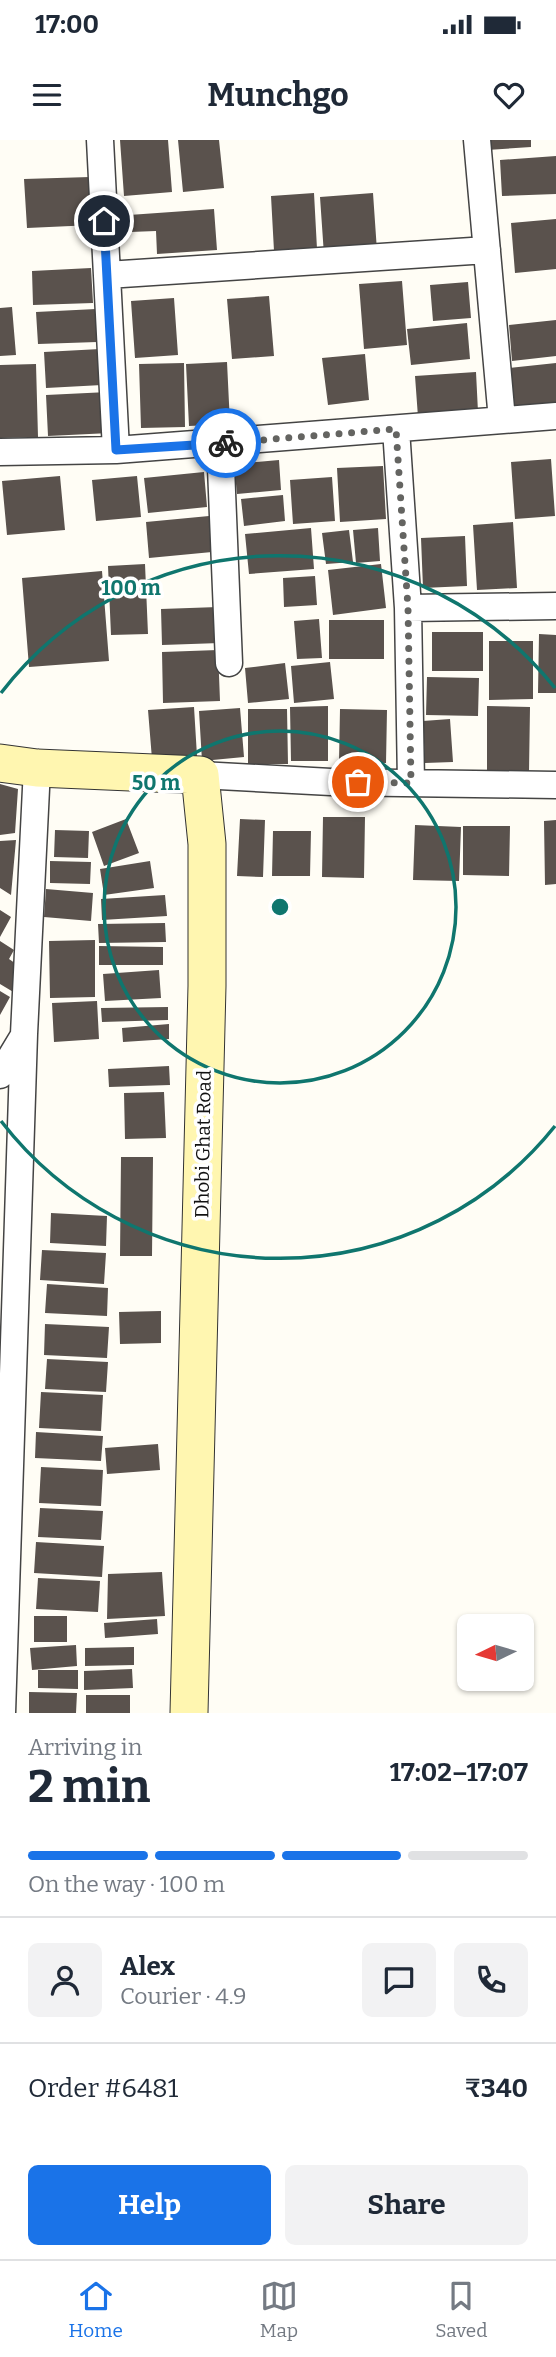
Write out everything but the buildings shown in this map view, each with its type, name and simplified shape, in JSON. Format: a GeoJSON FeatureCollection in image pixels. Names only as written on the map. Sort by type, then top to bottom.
{"type":"FeatureCollection","features":[{"type":"Feature","properties":{"kind":"main road"},"geometry":{"type":"LineString","coordinates":[[0,763],[37,768],[200,775]]}},
{"type":"Feature","properties":{"kind":"main road","name":"Dhobi Ghat Road"},"geometry":{"type":"LineString","coordinates":[[189,1713],[207,986],[207,844],[200,775]]}},
{"type":"Feature","properties":{"kind":"street"},"geometry":{"type":"LineString","coordinates":[[100,140],[116,450]]}},
{"type":"Feature","properties":{"kind":"street"},"geometry":{"type":"LineString","coordinates":[[477,140],[502,420]]}},
{"type":"Feature","properties":{"kind":"street"},"geometry":{"type":"LineString","coordinates":[[107,275],[487,250]]}},
{"type":"Feature","properties":{"kind":"street"},"geometry":{"type":"LineString","coordinates":[[0,452],[116,450],[556,416]]}},
{"type":"Feature","properties":{"kind":"street"},"geometry":{"type":"LineString","coordinates":[[396,429],[408,608],[411,783]]}},
{"type":"Feature","properties":{"kind":"street"},"geometry":{"type":"LineString","coordinates":[[220,443],[229,663]]}},
{"type":"Feature","properties":{"kind":"street"},"geometry":{"type":"LineString","coordinates":[[408,608],[556,606]]}},
{"type":"Feature","properties":{"kind":"street"},"geometry":{"type":"LineString","coordinates":[[2,1713],[6,1434],[37,768]]}},
{"type":"Feature","properties":{"kind":"street"},"geometry":{"type":"LineString","coordinates":[[200,775],[331,782],[556,785]]}},
{"type":"Feature","properties":{"kind":"street"},"geometry":{"type":"LineString","coordinates":[[0,1075],[24,1034]]}},
{"type":"Feature","properties":{"kind":"way so far"},"geometry":{"type":"LineString","coordinates":[[226,443],[396,429],[408,608],[411,783],[358,782]]}},
{"type":"Feature","properties":{"kind":"route"},"geometry":{"type":"LineString","coordinates":[[104,221],[116,450],[226,443]]}}]}
